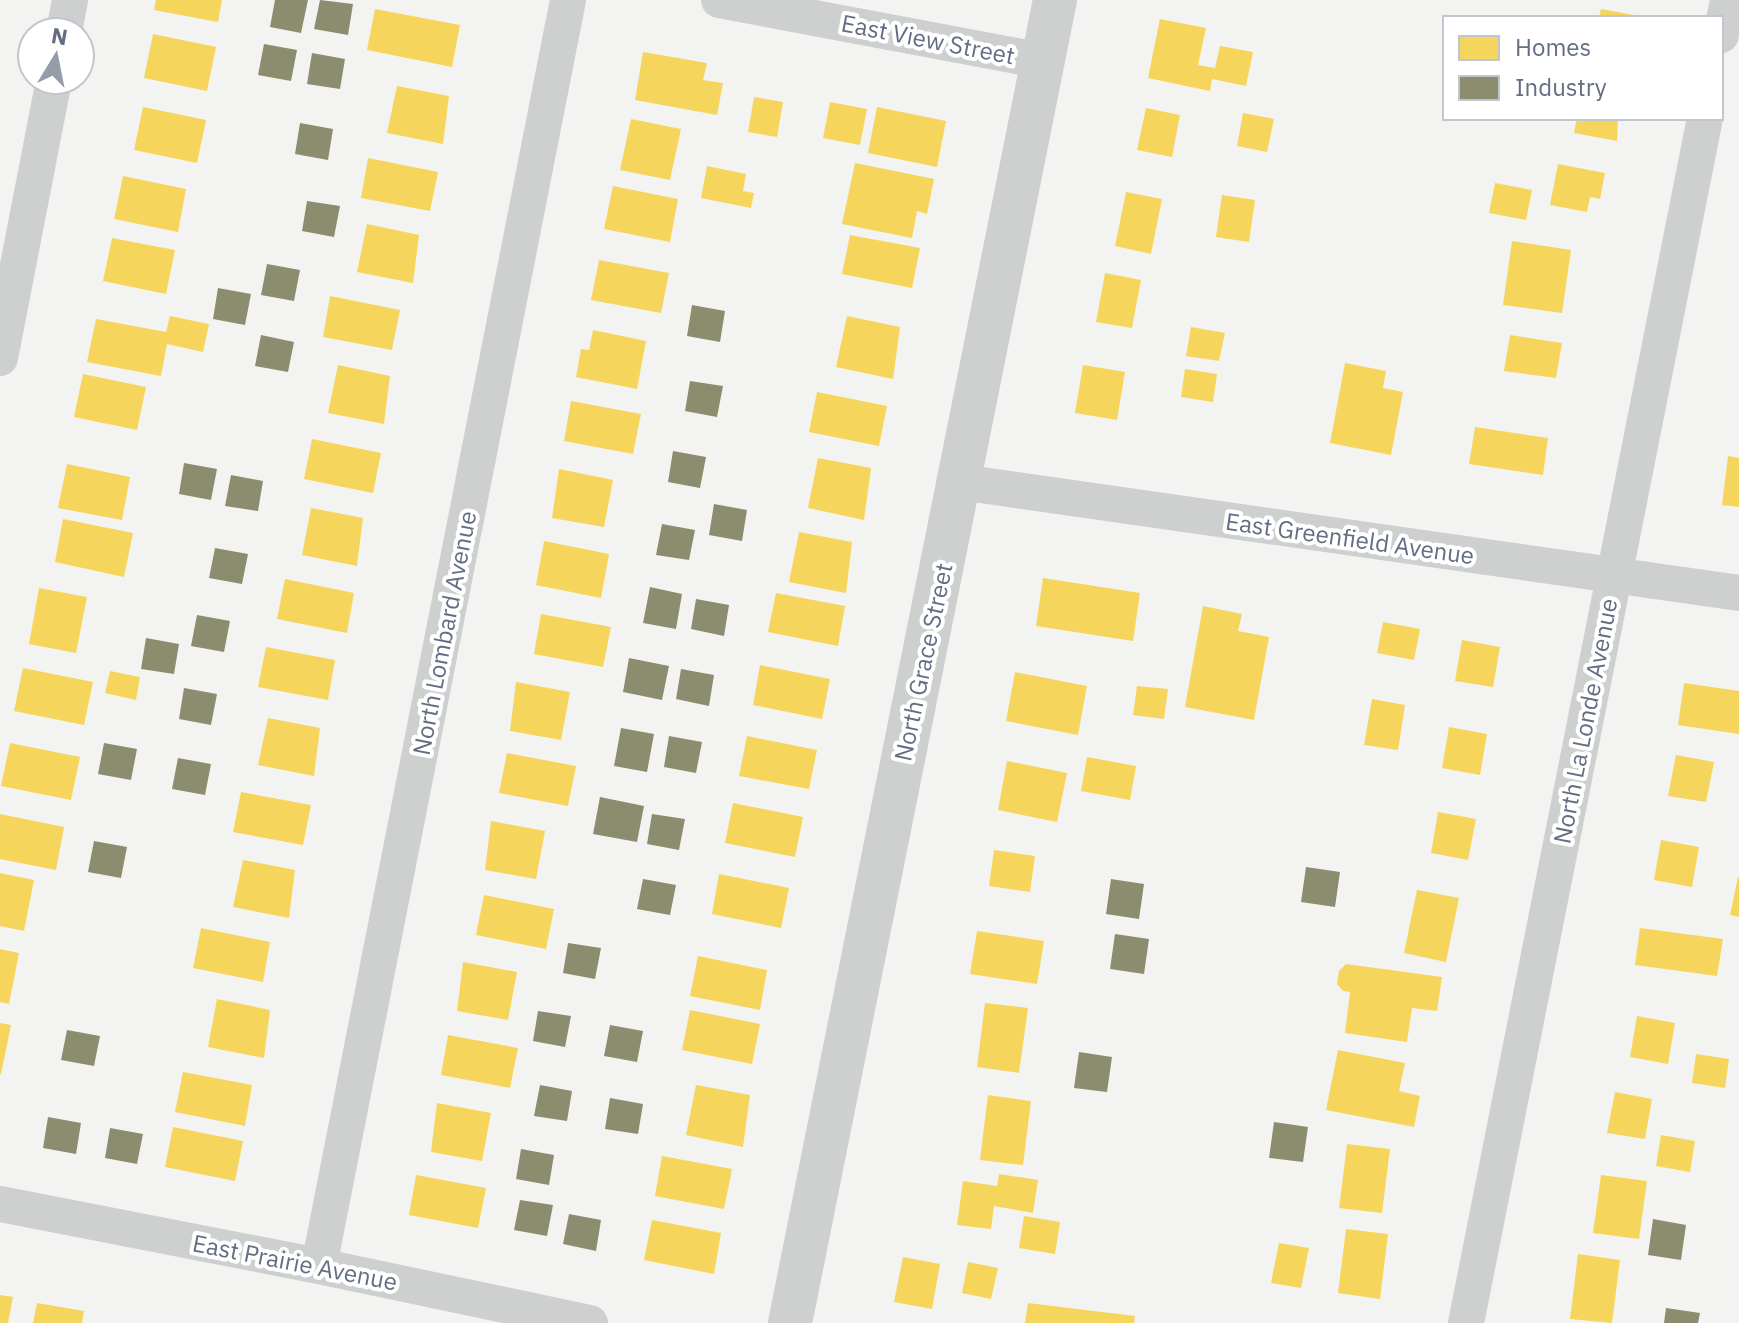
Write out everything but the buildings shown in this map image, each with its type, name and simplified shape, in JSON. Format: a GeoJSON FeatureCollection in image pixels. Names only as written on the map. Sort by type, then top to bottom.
{"type":"FeatureCollection","features":[{"type":"Feature","properties":{"kind":"street","name":"North Lombard Avenue"},"geometry":{"type":"LineString","coordinates":[[319,1266],[568,0]]}},
{"type":"Feature","properties":{"kind":"street","name":"East View Street"},"geometry":{"type":"LineString","coordinates":[[719,0],[1043,61]]}},
{"type":"Feature","properties":{"kind":"street","name":"North Grace Street"},"geometry":{"type":"LineString","coordinates":[[790,1323],[1055,0]]}},
{"type":"Feature","properties":{"kind":"street"},"geometry":{"type":"LineString","coordinates":[[1723,25],[1728,0]]}},
{"type":"Feature","properties":{"kind":"street"},"geometry":{"type":"LineString","coordinates":[[0,358],[51,96]]}},
{"type":"Feature","properties":{"kind":"street","name":"North La Londe Avenue"},"geometry":{"type":"LineString","coordinates":[[1466,1323],[1705,120]]}},
{"type":"Feature","properties":{"kind":"street","name":"East Greenfield Avenue"},"geometry":{"type":"LineString","coordinates":[[960,482],[1739,593]]}},
{"type":"Feature","properties":{"kind":"street","name":"East Prairie Avenue"},"geometry":{"type":"LineString","coordinates":[[0,1204],[590,1323]]}}]}
